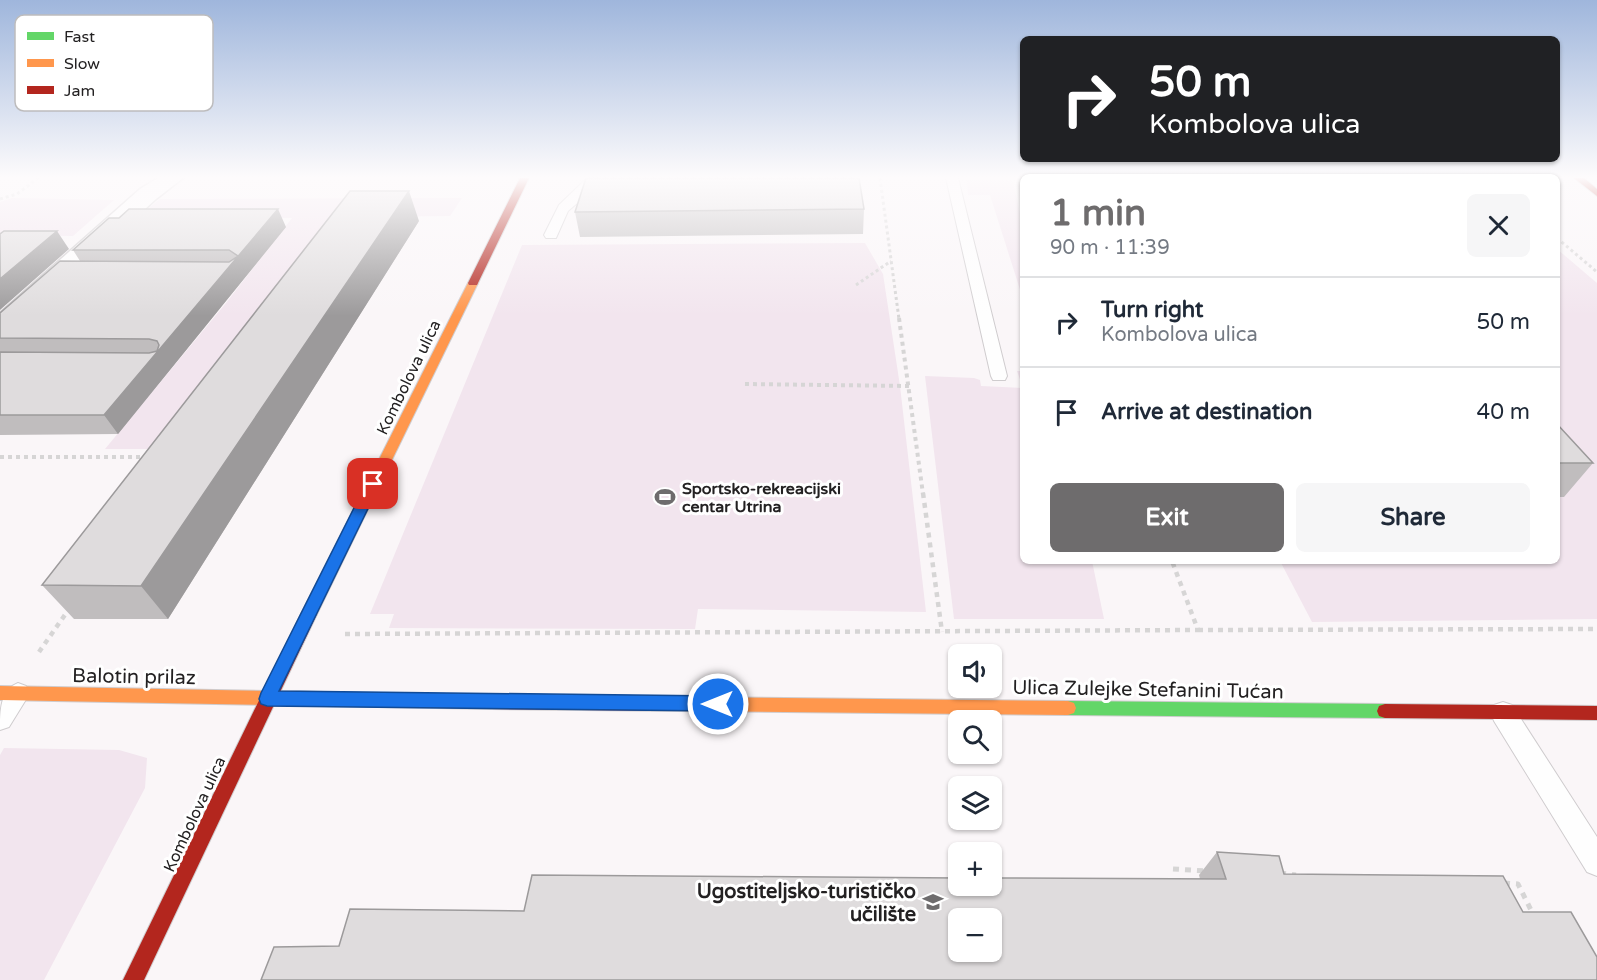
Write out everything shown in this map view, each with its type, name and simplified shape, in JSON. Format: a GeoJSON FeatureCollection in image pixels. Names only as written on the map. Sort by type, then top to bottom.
{"type":"FeatureCollection","features":[{"type":"Feature","properties":{"kind":"street"},"geometry":{"type":"LineString","coordinates":[[0,327],[71,274],[119,224]]}},
{"type":"Feature","properties":{"kind":"street","name":"Kombolova ulica"},"geometry":{"type":"LineString","coordinates":[[133,980],[267,699],[502,224]]}},
{"type":"Feature","properties":{"kind":"street","name":"Balotin prilaz"},"geometry":{"type":"LineString","coordinates":[[9,693],[267,699]]}},
{"type":"Feature","properties":{"kind":"street","name":"Ulica Zulejke Stefanini Tućan"},"geometry":{"type":"LineString","coordinates":[[267,699],[1597,713]]}},
{"type":"Feature","properties":{"kind":"lane"},"geometry":{"type":"LineString","coordinates":[[551,235],[556,224]]}},
{"type":"Feature","properties":{"kind":"lane"},"geometry":{"type":"LineString","coordinates":[[963,224],[999,376]]}},
{"type":"Feature","properties":{"kind":"lane"},"geometry":{"type":"LineString","coordinates":[[0,719],[9,693]]}},
{"type":"Feature","properties":{"kind":"lane"},"geometry":{"type":"LineString","coordinates":[[1503,713],[1597,862]]}},
{"type":"Feature","properties":{"kind":"path"},"geometry":{"type":"LineString","coordinates":[[886,224],[942,632]]}},
{"type":"Feature","properties":{"kind":"path"},"geometry":{"type":"LineString","coordinates":[[1560,241],[1597,272]]}},
{"type":"Feature","properties":{"kind":"path"},"geometry":{"type":"LineString","coordinates":[[856,285],[891,261]]}},
{"type":"Feature","properties":{"kind":"path"},"geometry":{"type":"LineString","coordinates":[[745,384],[909,386]]}},
{"type":"Feature","properties":{"kind":"path"},"geometry":{"type":"LineString","coordinates":[[0,457],[154,458]]}},
{"type":"Feature","properties":{"kind":"path"},"geometry":{"type":"LineString","coordinates":[[1173,564],[1198,630]]}},
{"type":"Feature","properties":{"kind":"path"},"geometry":{"type":"LineString","coordinates":[[33,660],[74,602]]}},
{"type":"Feature","properties":{"kind":"path"},"geometry":{"type":"LineString","coordinates":[[336,633],[1597,629]]}},
{"type":"Feature","properties":{"kind":"path"},"geometry":{"type":"LineString","coordinates":[[1173,868],[1217,871]]}},
{"type":"Feature","properties":{"kind":"path"},"geometry":{"type":"LineString","coordinates":[[1273,873],[1308,876]]}},
{"type":"Feature","properties":{"kind":"path"},"geometry":{"type":"LineString","coordinates":[[1494,883],[1518,884],[1539,924]]}},
{"type":"Feature","properties":{"kind":"shaded area"},"geometry":{"type":"Polygon","coordinates":[[[0,224],[87,224],[73,236],[0,235],[0,224]]]}},
{"type":"Feature","properties":{"kind":"shaded area"},"geometry":{"type":"Polygon","coordinates":[[[288,224],[355,224],[191,449],[105,449],[226,303],[288,224]]]}},
{"type":"Feature","properties":{"kind":"shaded area"},"geometry":{"type":"Polygon","coordinates":[[[999,224],[1020,224],[1020,290],[999,224]]]}},
{"type":"Feature","properties":{"kind":"shaded area","name":"Sportsko-rekreacijski centar Utrina"},"geometry":{"type":"Polygon","coordinates":[[[865,243],[883,274],[900,386],[926,612],[698,609],[695,629],[389,628],[394,614],[370,614],[522,245],[865,243]]]}},
{"type":"Feature","properties":{"kind":"shaded area"},"geometry":{"type":"Polygon","coordinates":[[[1560,252],[1597,283],[1597,619],[1312,622],[1282,564],[1560,564],[1560,252]]]}},
{"type":"Feature","properties":{"kind":"shaded area"},"geometry":{"type":"Polygon","coordinates":[[[925,376],[974,378],[980,380],[981,386],[1020,388],[1020,564],[1093,564],[1104,619],[954,619],[925,376]]]}},
{"type":"Feature","properties":{"kind":"shaded area"},"geometry":{"type":"Polygon","coordinates":[[[4,748],[119,750],[147,758],[145,788],[44,980],[0,980],[0,755],[4,748]]]}},
{"type":"Feature","properties":{"kind":"building"},"geometry":{"type":"Polygon","coordinates":[[[103,224],[266,224],[104,415],[0,415],[0,352],[149,353],[157,351],[159,345],[157,341],[149,339],[0,338],[0,313],[60,261],[229,262],[238,256],[229,250],[73,250],[103,224]]]}},
{"type":"Feature","properties":{"kind":"building"},"geometry":{"type":"Polygon","coordinates":[[[324,224],[387,224],[141,586],[42,585],[324,224]]]}},
{"type":"Feature","properties":{"kind":"building"},"geometry":{"type":"Polygon","coordinates":[[[4,231],[57,231],[0,279],[0,234],[4,231]]]}},
{"type":"Feature","properties":{"kind":"building"},"geometry":{"type":"Polygon","coordinates":[[[1560,427],[1593,463],[1560,463],[1560,427]]]}},
{"type":"Feature","properties":{"kind":"building"},"geometry":{"type":"Polygon","coordinates":[[[1217,852],[1279,856],[1284,874],[1503,876],[1523,912],[1571,912],[1597,957],[1597,980],[261,980],[274,947],[339,946],[350,909],[524,911],[532,875],[948,878],[948,896],[1002,896],[1002,878],[1226,879],[1217,852]]]}},
{"type":"Feature","properties":{"kind":"traffic: fast"},"geometry":{"type":"LineString","coordinates":[[1068,708],[1385,711]]}},
{"type":"Feature","properties":{"kind":"traffic: slow"},"geometry":{"type":"LineString","coordinates":[[309,614],[473,283]]}},
{"type":"Feature","properties":{"kind":"traffic: slow"},"geometry":{"type":"LineString","coordinates":[[0,693],[491,702]]}},
{"type":"Feature","properties":{"kind":"traffic: slow"},"geometry":{"type":"LineString","coordinates":[[679,704],[1068,708]]}},
{"type":"Feature","properties":{"kind":"traffic: jam"},"geometry":{"type":"LineString","coordinates":[[473,283],[502,224]]}},
{"type":"Feature","properties":{"kind":"traffic: jam"},"geometry":{"type":"LineString","coordinates":[[133,980],[309,614]]}},
{"type":"Feature","properties":{"kind":"traffic: jam"},"geometry":{"type":"LineString","coordinates":[[491,702],[679,704]]}},
{"type":"Feature","properties":{"kind":"traffic: jam"},"geometry":{"type":"LineString","coordinates":[[1385,711],[1597,713]]}},
{"type":"Feature","properties":{"kind":"place","name":"Sportsko-rekreacijski centar Utrina"},"geometry":{"type":"Point","coordinates":[665,497]}},
{"type":"Feature","properties":{"kind":"place","name":"Ugostiteljsko-turističko učilište"},"geometry":{"type":"Point","coordinates":[933,902]}},
{"type":"Feature","properties":{"kind":"route"},"geometry":{"type":"LineString","coordinates":[[373,484],[267,699],[718,704]]}}]}
